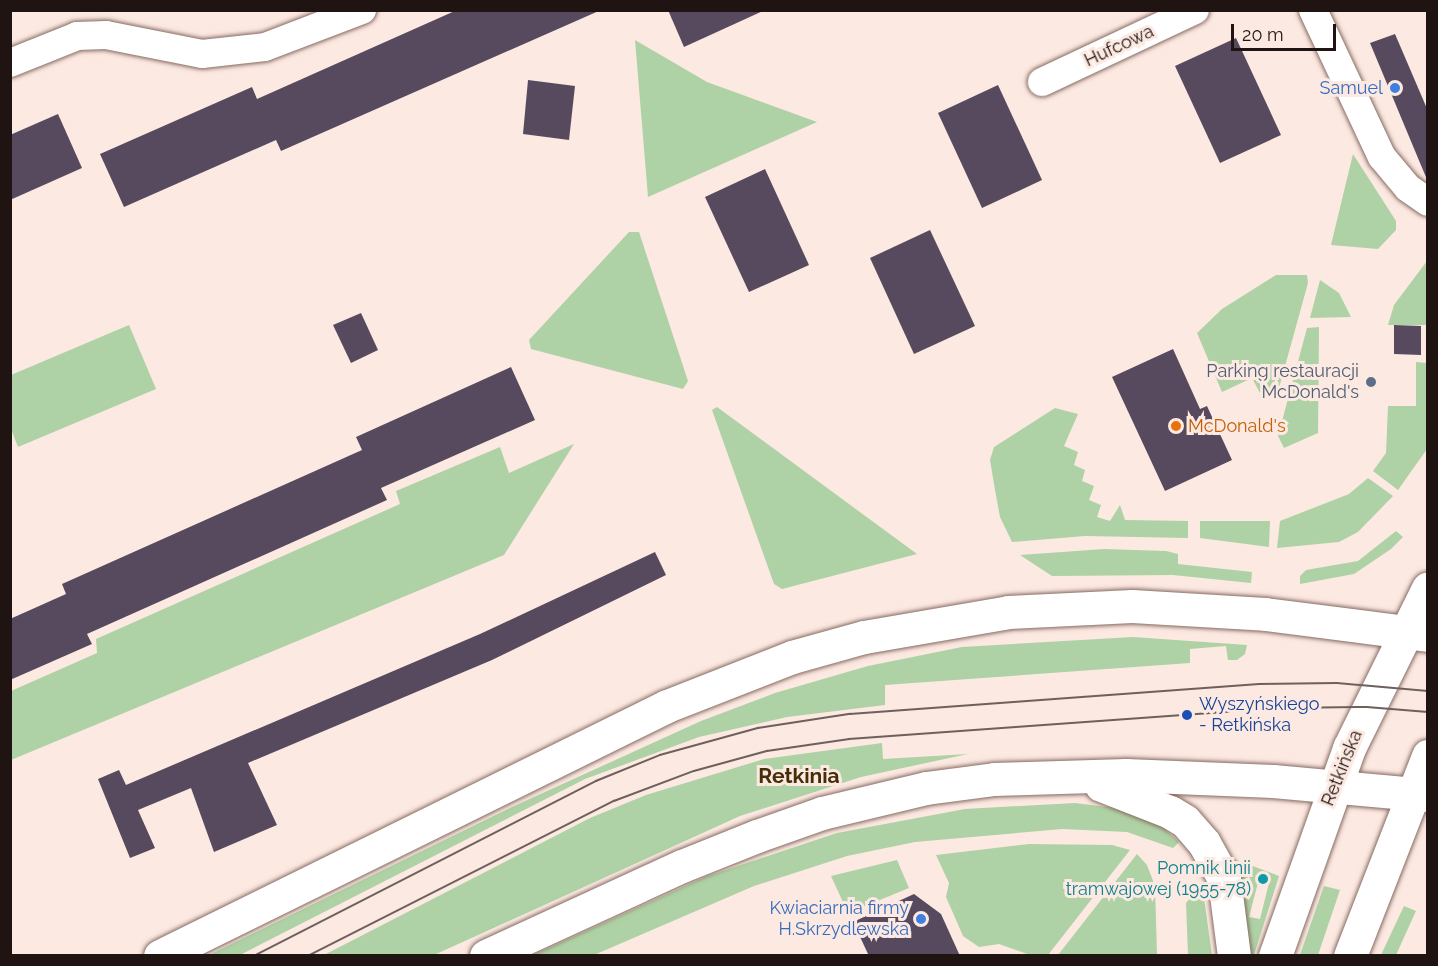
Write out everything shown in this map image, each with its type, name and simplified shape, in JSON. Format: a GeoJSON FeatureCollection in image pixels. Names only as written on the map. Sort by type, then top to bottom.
{"type":"FeatureCollection","features":[{"type":"Feature","properties":{"kind":"street"},"geometry":{"type":"LineString","coordinates":[[10,63],[77,36],[106,34],[202,54],[265,47],[362,10]]}},
{"type":"Feature","properties":{"kind":"street","name":"Hufcowa"},"geometry":{"type":"LineString","coordinates":[[1042,81],[1196,10]]}},
{"type":"Feature","properties":{"kind":"street"},"geometry":{"type":"LineString","coordinates":[[1313,10],[1382,157],[1408,188],[1428,202]]}},
{"type":"Feature","properties":{"kind":"street","name":"Retkińska"},"geometry":{"type":"LineString","coordinates":[[1275,956],[1334,786],[1416,634],[1428,588]]}},
{"type":"Feature","properties":{"kind":"street"},"geometry":{"type":"LineString","coordinates":[[160,956],[667,706],[792,657],[864,637],[1008,612],[1132,606],[1265,614],[1416,634]]}},
{"type":"Feature","properties":{"kind":"street"},"geometry":{"type":"LineString","coordinates":[[1350,956],[1420,794],[1428,756]]}},
{"type":"Feature","properties":{"kind":"street"},"geometry":{"type":"LineString","coordinates":[[1071,775],[1139,797],[1185,821],[1204,843],[1224,879],[1234,956]]}},
{"type":"Feature","properties":{"kind":"street"},"geometry":{"type":"LineString","coordinates":[[486,956],[682,866],[822,813],[926,788],[1071,775],[1334,786],[1420,794]]}},
{"type":"Feature","properties":{"kind":"green space"},"geometry":{"type":"Polygon","coordinates":[[[635,40],[707,82],[817,122],[648,197],[635,40]]]}},
{"type":"Feature","properties":{"kind":"green space"},"geometry":{"type":"Polygon","coordinates":[[[1353,154],[1396,221],[1396,230],[1378,249],[1331,245],[1353,154]]]}},
{"type":"Feature","properties":{"kind":"green space"},"geometry":{"type":"Polygon","coordinates":[[[629,232],[639,232],[688,381],[683,389],[531,349],[529,340],[629,232]]]}},
{"type":"Feature","properties":{"kind":"green space"},"geometry":{"type":"Polygon","coordinates":[[[1427,261],[1427,325],[1388,325],[1394,305],[1427,261]]]}},
{"type":"Feature","properties":{"kind":"green space"},"geometry":{"type":"Polygon","coordinates":[[[1276,275],[1307,275],[1308,283],[1279,388],[1260,393],[1252,378],[1222,392],[1197,333],[1222,309],[1276,275]]]}},
{"type":"Feature","properties":{"kind":"green space"},"geometry":{"type":"Polygon","coordinates":[[[1320,280],[1339,293],[1351,317],[1310,318],[1320,280]]]}},
{"type":"Feature","properties":{"kind":"green space"},"geometry":{"type":"Polygon","coordinates":[[[129,325],[156,389],[18,447],[11,429],[11,375],[129,325]]]}},
{"type":"Feature","properties":{"kind":"green space"},"geometry":{"type":"Polygon","coordinates":[[[1319,327],[1318,433],[1284,448],[1278,436],[1307,328],[1319,327]]]}},
{"type":"Feature","properties":{"kind":"green space"},"geometry":{"type":"Polygon","coordinates":[[[1416,362],[1427,363],[1427,449],[1398,490],[1373,471],[1386,453],[1388,406],[1416,406],[1416,362]]]}},
{"type":"Feature","properties":{"kind":"green space"},"geometry":{"type":"Polygon","coordinates":[[[717,407],[917,554],[782,589],[774,584],[712,410],[717,407]]]}},
{"type":"Feature","properties":{"kind":"green space"},"geometry":{"type":"Polygon","coordinates":[[[1055,408],[1078,414],[1064,446],[1078,452],[1074,465],[1085,470],[1082,481],[1094,486],[1089,500],[1101,505],[1097,517],[1110,521],[1120,505],[1125,520],[1188,521],[1188,538],[1085,536],[1012,542],[1000,517],[990,460],[994,447],[1055,408]]]}},
{"type":"Feature","properties":{"kind":"green space"},"geometry":{"type":"Polygon","coordinates":[[[574,444],[504,555],[11,760],[11,691],[97,653],[96,639],[400,504],[396,491],[500,447],[509,473],[574,444]]]}},
{"type":"Feature","properties":{"kind":"green space"},"geometry":{"type":"Polygon","coordinates":[[[1368,478],[1393,496],[1358,532],[1339,542],[1277,548],[1280,521],[1349,494],[1368,478]]]}},
{"type":"Feature","properties":{"kind":"green space"},"geometry":{"type":"Polygon","coordinates":[[[1200,521],[1270,521],[1269,547],[1200,538],[1200,521]]]}},
{"type":"Feature","properties":{"kind":"green space"},"geometry":{"type":"Polygon","coordinates":[[[1396,531],[1403,537],[1391,549],[1354,574],[1300,584],[1300,576],[1306,570],[1358,561],[1396,531]]]}},
{"type":"Feature","properties":{"kind":"green space"},"geometry":{"type":"Polygon","coordinates":[[[1104,549],[1166,551],[1178,554],[1178,564],[1252,572],[1251,583],[1173,575],[1052,576],[1020,555],[1104,549]]]}},
{"type":"Feature","properties":{"kind":"green space"},"geometry":{"type":"Polygon","coordinates":[[[1133,637],[1247,645],[1245,654],[1237,660],[1228,660],[1226,646],[1190,649],[1190,663],[885,685],[885,705],[787,717],[699,737],[585,779],[240,955],[209,955],[512,807],[701,721],[775,693],[868,666],[962,647],[1133,637]]]}},
{"type":"Feature","properties":{"kind":"green space"},"geometry":{"type":"Polygon","coordinates":[[[882,743],[883,759],[968,754],[861,777],[740,816],[434,955],[324,955],[590,818],[646,795],[764,759],[882,743]]]}},
{"type":"Feature","properties":{"kind":"green space"},"geometry":{"type":"Polygon","coordinates":[[[1075,803],[1124,809],[1160,825],[1179,842],[1173,848],[1127,832],[1062,829],[915,842],[847,856],[754,886],[594,955],[531,956],[705,877],[837,833],[965,809],[1075,803]]]}},
{"type":"Feature","properties":{"kind":"green space"},"geometry":{"type":"Polygon","coordinates":[[[1029,844],[1112,845],[1130,850],[1048,955],[1030,955],[999,944],[979,947],[963,936],[946,897],[949,883],[936,855],[1029,844]]]}},
{"type":"Feature","properties":{"kind":"green space"},"geometry":{"type":"Polygon","coordinates":[[[1137,854],[1147,865],[1155,886],[1157,955],[1058,955],[1137,854]]]}},
{"type":"Feature","properties":{"kind":"green space"},"geometry":{"type":"Polygon","coordinates":[[[1234,859],[1279,876],[1254,955],[1247,955],[1234,859]],[[1260,875],[1249,917],[1260,919],[1270,879],[1260,875]]]}},
{"type":"Feature","properties":{"kind":"green space"},"geometry":{"type":"Polygon","coordinates":[[[897,860],[909,888],[848,913],[831,876],[897,860]]]}},
{"type":"Feature","properties":{"kind":"green space"},"geometry":{"type":"Polygon","coordinates":[[[1202,884],[1212,955],[1188,955],[1186,903],[1202,884]]]}},
{"type":"Feature","properties":{"kind":"green space"},"geometry":{"type":"Polygon","coordinates":[[[1324,886],[1340,890],[1318,955],[1300,955],[1324,886]]]}},
{"type":"Feature","properties":{"kind":"green space"},"geometry":{"type":"Polygon","coordinates":[[[1404,906],[1416,911],[1396,955],[1381,955],[1404,906]]]}},
{"type":"Feature","properties":{"kind":"building"},"geometry":{"type":"Polygon","coordinates":[[[457,10],[601,10],[281,151],[276,140],[124,207],[100,154],[252,87],[257,99],[457,10]]]}},
{"type":"Feature","properties":{"kind":"building"},"geometry":{"type":"Polygon","coordinates":[[[668,10],[765,10],[684,47],[668,10]]]}},
{"type":"Feature","properties":{"kind":"building"},"geometry":{"type":"Polygon","coordinates":[[[1395,34],[1428,111],[1428,182],[1370,43],[1395,34]]]}},
{"type":"Feature","properties":{"kind":"building"},"geometry":{"type":"Polygon","coordinates":[[[1236,38],[1281,135],[1220,163],[1175,66],[1236,38]]]}},
{"type":"Feature","properties":{"kind":"building"},"geometry":{"type":"Polygon","coordinates":[[[528,80],[575,86],[569,140],[523,134],[528,80]]]}},
{"type":"Feature","properties":{"kind":"building"},"geometry":{"type":"Polygon","coordinates":[[[998,85],[1042,180],[982,208],[938,113],[998,85]]]}},
{"type":"Feature","properties":{"kind":"building"},"geometry":{"type":"Polygon","coordinates":[[[58,114],[82,168],[10,200],[10,135],[58,114]]]}},
{"type":"Feature","properties":{"kind":"building"},"geometry":{"type":"Polygon","coordinates":[[[765,169],[809,265],[749,292],[705,197],[765,169]]]}},
{"type":"Feature","properties":{"kind":"building"},"geometry":{"type":"Polygon","coordinates":[[[930,230],[975,326],[914,354],[870,258],[930,230]]]}},
{"type":"Feature","properties":{"kind":"building"},"geometry":{"type":"Polygon","coordinates":[[[361,313],[378,350],[351,363],[333,325],[361,313]]]}},
{"type":"Feature","properties":{"kind":"building"},"geometry":{"type":"Polygon","coordinates":[[[1394,325],[1421,326],[1421,355],[1394,354],[1394,325]]]}},
{"type":"Feature","properties":{"kind":"building","name":"McDonald's"},"geometry":{"type":"Polygon","coordinates":[[[1173,349],[1200,409],[1207,406],[1232,460],[1165,491],[1112,377],[1173,349]]]}},
{"type":"Feature","properties":{"kind":"building"},"geometry":{"type":"Polygon","coordinates":[[[511,367],[535,420],[381,488],[387,500],[87,634],[92,644],[10,680],[10,619],[66,594],[62,584],[362,450],[356,437],[511,367]]]}},
{"type":"Feature","properties":{"kind":"building"},"geometry":{"type":"Polygon","coordinates":[[[655,552],[666,575],[492,660],[248,763],[277,825],[214,852],[191,788],[138,810],[155,848],[130,858],[98,779],[119,770],[126,785],[480,634],[655,552]]]}},
{"type":"Feature","properties":{"kind":"building"},"geometry":{"type":"Polygon","coordinates":[[[914,894],[941,914],[960,956],[869,956],[853,922],[914,894]]]}},
{"type":"Feature","properties":{"kind":"tram line"},"geometry":{"type":"LineString","coordinates":[[254,956],[596,781],[660,755],[758,728],[850,714],[1259,684],[1337,683],[1428,691]]}},
{"type":"Feature","properties":{"kind":"tram line"},"geometry":{"type":"LineString","coordinates":[[308,956],[614,801],[694,771],[767,751],[849,739],[1280,708],[1367,707],[1428,712]]}},
{"type":"Feature","properties":{"kind":"place","name":"Samuel"},"geometry":{"type":"Point","coordinates":[1395,88]}},
{"type":"Feature","properties":{"kind":"place","name":"Parking restauracji McDonald's"},"geometry":{"type":"Point","coordinates":[1371,382]}},
{"type":"Feature","properties":{"kind":"place","name":"McDonald's"},"geometry":{"type":"Point","coordinates":[1176,426]}},
{"type":"Feature","properties":{"kind":"place","name":"Wyszyńskiego - Retkińska"},"geometry":{"type":"Point","coordinates":[1187,715]}},
{"type":"Feature","properties":{"kind":"place","name":"Pomnik linii tramwajowej (1955-78)"},"geometry":{"type":"Point","coordinates":[1263,879]}},
{"type":"Feature","properties":{"kind":"place","name":"Kwiaciarnia firmy H.Skrzydlewska"},"geometry":{"type":"Point","coordinates":[921,919]}},
{"type":"Feature","properties":{"kind":"district","name":"Retkinia"},"geometry":{"type":"Point","coordinates":[799,776]}}]}
